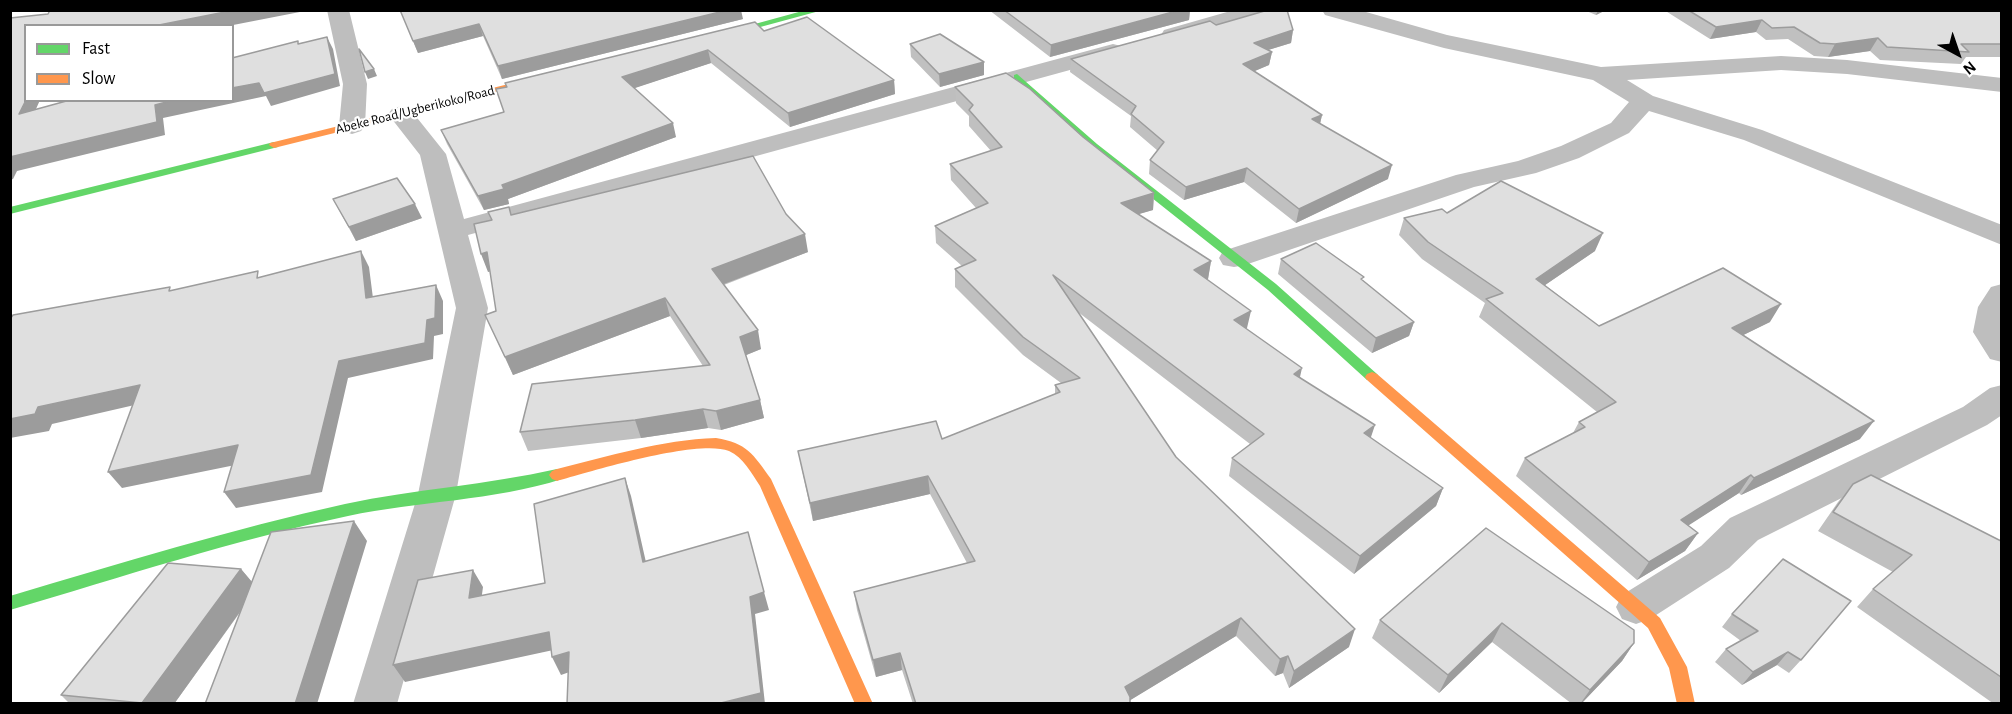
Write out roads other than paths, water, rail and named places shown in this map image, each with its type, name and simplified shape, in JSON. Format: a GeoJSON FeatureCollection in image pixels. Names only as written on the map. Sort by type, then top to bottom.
{"type":"FeatureCollection","features":[{"type":"Feature","properties":{"kind":"street"},"geometry":{"type":"LineString","coordinates":[[338,10],[355,84],[351,126]]}},
{"type":"Feature","properties":{"kind":"street"},"geometry":{"type":"LineString","coordinates":[[704,38],[819,10]]}},
{"type":"Feature","properties":{"kind":"street"},"geometry":{"type":"LineString","coordinates":[[454,230],[1260,10]]}},
{"type":"Feature","properties":{"kind":"street"},"geometry":{"type":"LineString","coordinates":[[1333,10],[1444,41],[1601,74],[1781,63],[1847,67],[2001,85]]}},
{"type":"Feature","properties":{"kind":"street"},"geometry":{"type":"LineString","coordinates":[[1601,74],[1644,101],[1753,135],[2001,236]]}},
{"type":"Feature","properties":{"kind":"street","name":"Abeke Road/Ugberikoko/Road"},"geometry":{"type":"LineString","coordinates":[[10,211],[557,75]]}},
{"type":"Feature","properties":{"kind":"street"},"geometry":{"type":"LineString","coordinates":[[1017,77],[1093,146],[1272,287],[1654,623],[1678,667],[1686,704]]}},
{"type":"Feature","properties":{"kind":"street"},"geometry":{"type":"LineString","coordinates":[[1234,258],[1466,181],[1526,167],[1570,152],[1620,128],[1644,101]]}},
{"type":"Feature","properties":{"kind":"street"},"geometry":{"type":"LineString","coordinates":[[375,704],[437,494],[472,308],[433,154],[401,114]]}},
{"type":"Feature","properties":{"kind":"street"},"geometry":{"type":"LineString","coordinates":[[2001,294],[1994,307],[1989,332],[2001,351]]}},
{"type":"Feature","properties":{"kind":"street"},"geometry":{"type":"LineString","coordinates":[[1636,607],[1715,557],[1744,529],[1975,416],[2001,397]]}},
{"type":"Feature","properties":{"kind":"street"},"geometry":{"type":"LineString","coordinates":[[10,603],[200,547],[349,510],[437,494],[515,486],[648,452],[708,443],[732,446],[747,458],[766,483],[864,704]]}}]}
